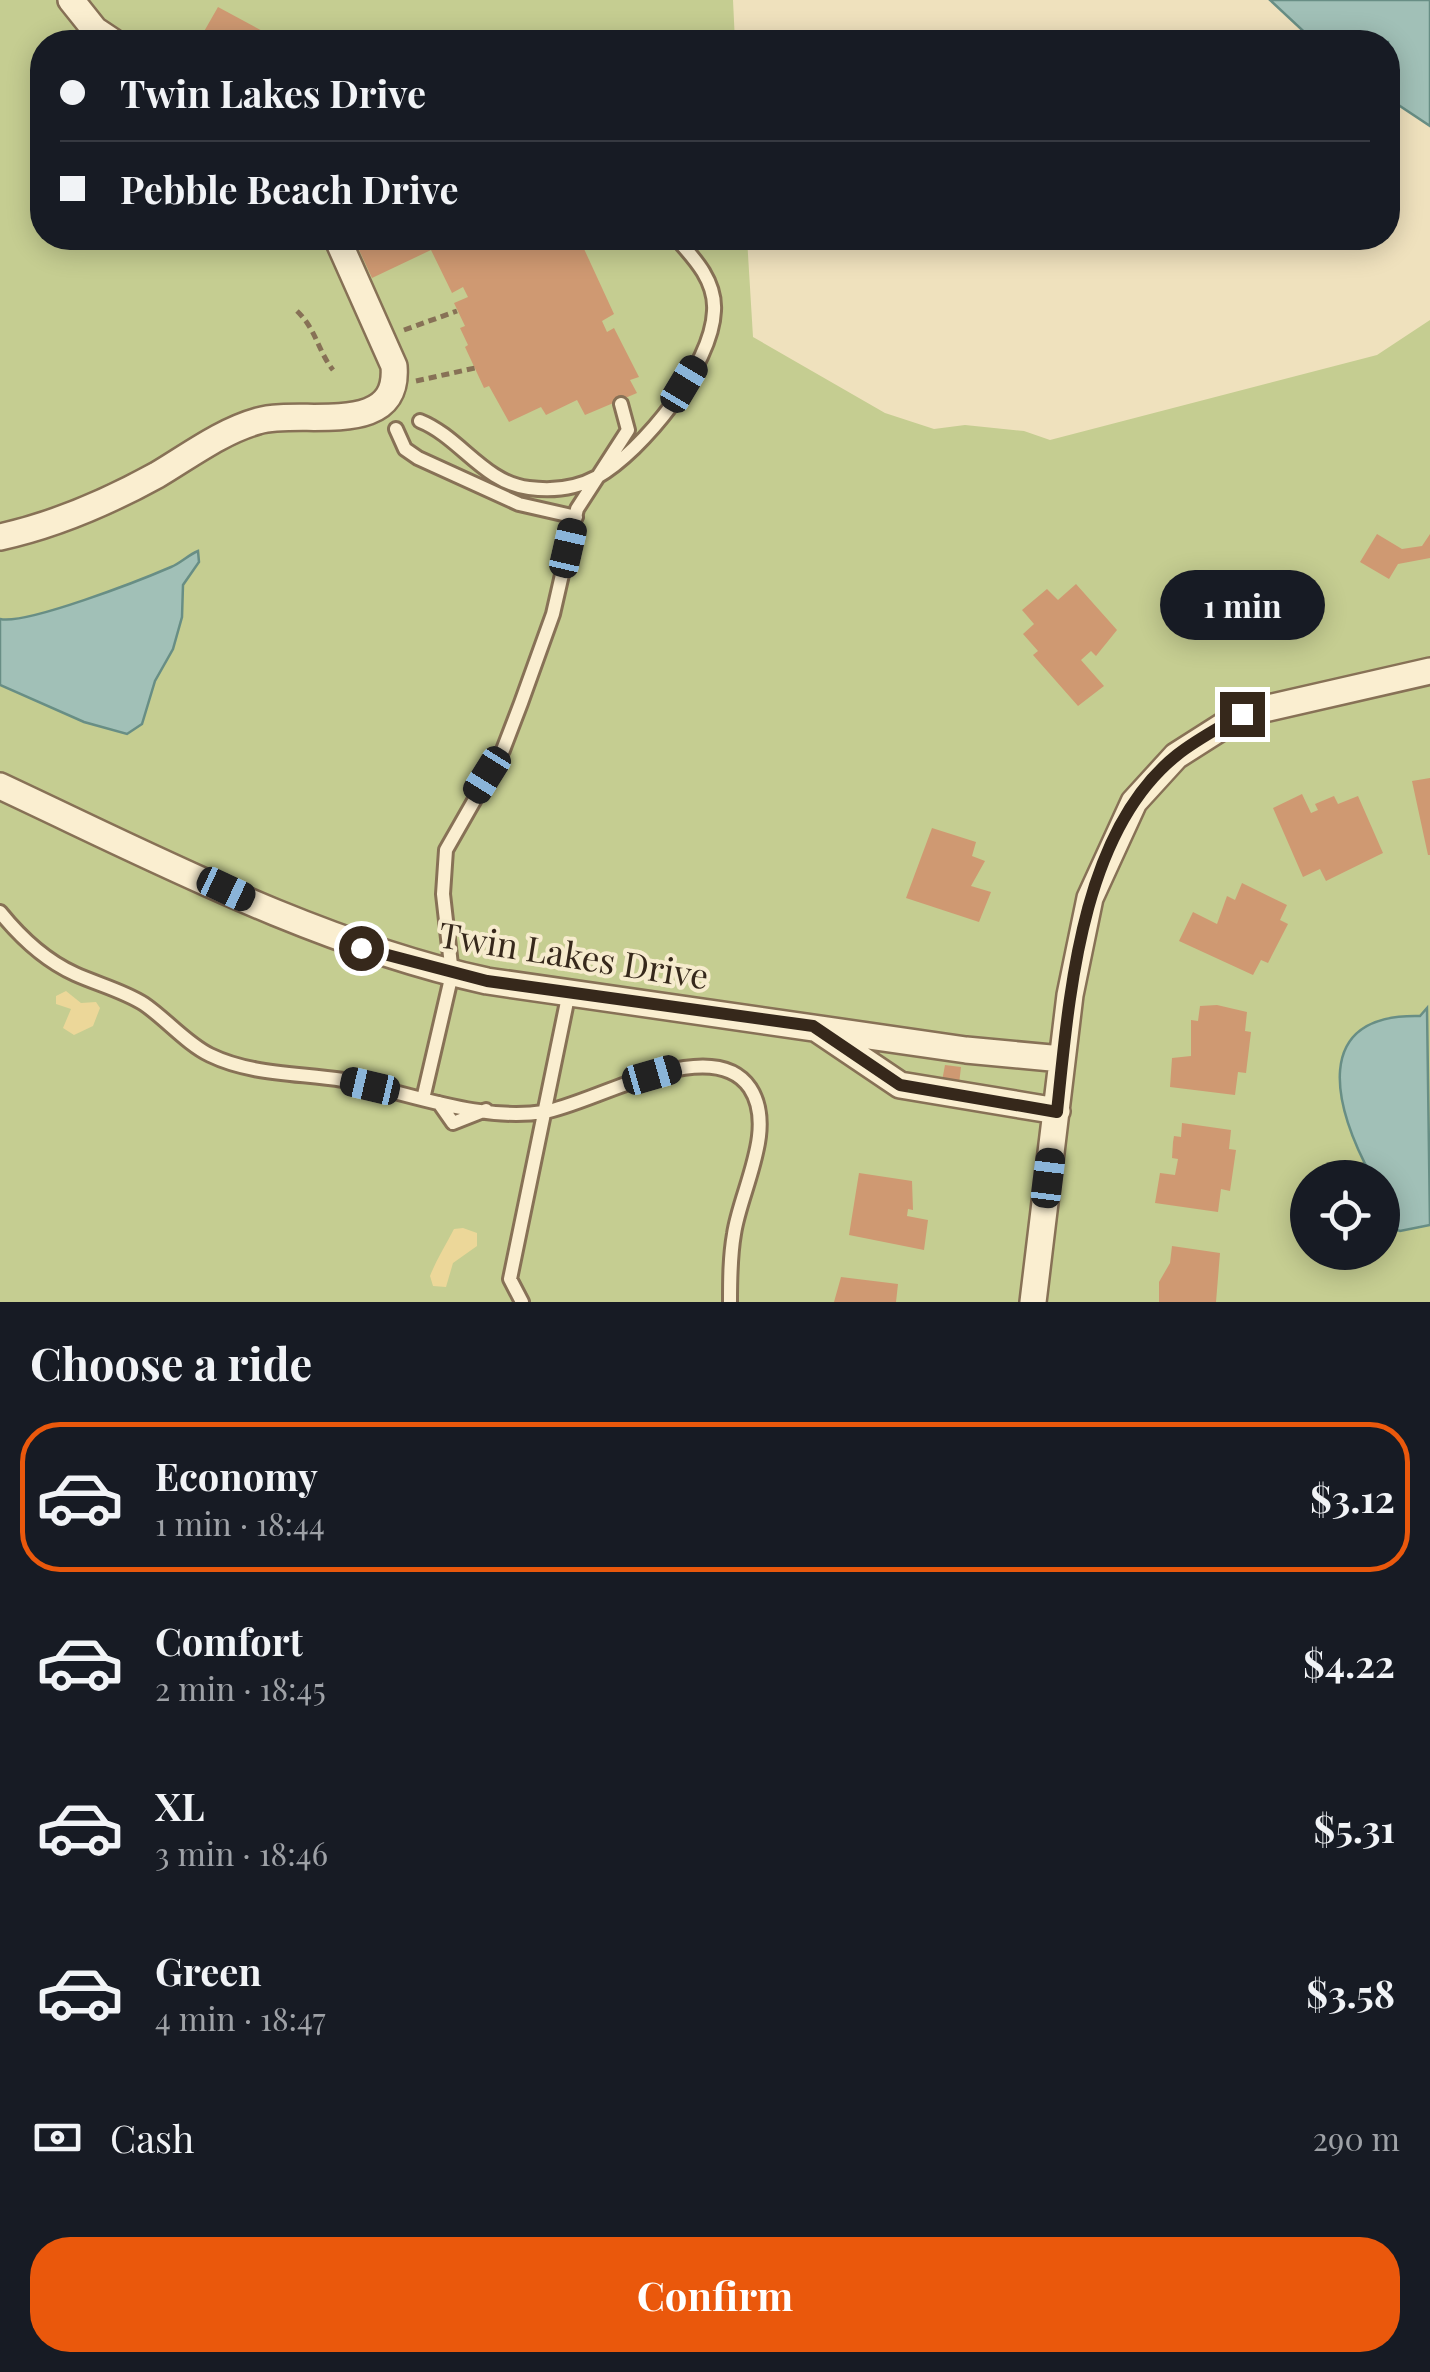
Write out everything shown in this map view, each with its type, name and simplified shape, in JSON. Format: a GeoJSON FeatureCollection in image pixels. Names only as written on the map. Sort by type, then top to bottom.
{"type":"FeatureCollection","features":[{"type":"Feature","properties":{"kind":"street"},"geometry":{"type":"LineString","coordinates":[[70,0],[95,30]]}},
{"type":"Feature","properties":{"kind":"street"},"geometry":{"type":"LineString","coordinates":[[0,537],[116,497],[249,423],[285,416],[350,417],[383,404],[393,390],[394,366],[341,250]]}},
{"type":"Feature","properties":{"kind":"street"},"geometry":{"type":"LineString","coordinates":[[1032,1302],[1062,1060],[1090,898],[1134,802],[1176,756],[1242,714],[1430,671]]}},
{"type":"Feature","properties":{"kind":"street","name":"Twin Lakes Drive"},"geometry":{"type":"LineString","coordinates":[[0,786],[361,948],[452,974],[966,1050],[1062,1060]]}},
{"type":"Feature","properties":{"kind":"street","name":"Twin Lakes Drive"},"geometry":{"type":"LineString","coordinates":[[813,1026],[900,1085],[1057,1112]]}},
{"type":"Feature","properties":{"kind":"lane"},"geometry":{"type":"LineString","coordinates":[[420,421],[442,430],[510,484],[560,488],[596,478],[648,432],[696,364],[715,308],[710,286],[685,250]]}},
{"type":"Feature","properties":{"kind":"lane"},"geometry":{"type":"LineString","coordinates":[[423,1099],[452,974],[444,894],[446,850],[509,734],[553,614],[576,516],[628,430],[621,404]]}},
{"type":"Feature","properties":{"kind":"lane"},"geometry":{"type":"LineString","coordinates":[[396,429],[405,448],[418,458],[518,504],[576,516]]}},
{"type":"Feature","properties":{"kind":"lane"},"geometry":{"type":"LineString","coordinates":[[0,912],[22,940],[48,958],[140,1001],[208,1054],[260,1070],[343,1080],[486,1110],[543,1112],[678,1068],[726,1071],[744,1081],[760,1115],[734,1235],[730,1302]]}},
{"type":"Feature","properties":{"kind":"lane"},"geometry":{"type":"LineString","coordinates":[[522,1302],[510,1280],[568,992]]}},
{"type":"Feature","properties":{"kind":"path"},"geometry":{"type":"LineString","coordinates":[[297,311],[312,326],[324,358],[334,370]]}},
{"type":"Feature","properties":{"kind":"path"},"geometry":{"type":"LineString","coordinates":[[392,332],[423,326],[457,311]]}},
{"type":"Feature","properties":{"kind":"green space"},"geometry":{"type":"Polygon","coordinates":[[[0,0],[733,0],[734,30],[30,30],[30,250],[748,250],[753,337],[885,413],[934,429],[965,425],[1024,431],[1050,440],[1377,355],[1430,320],[1430,1302],[0,1302],[0,0]]]}},
{"type":"Feature","properties":{"kind":"sand"},"geometry":{"type":"Polygon","coordinates":[[[66,991],[81,1003],[96,1002],[100,1008],[93,1026],[74,1035],[63,1028],[71,1009],[56,1004],[56,996],[66,991]]]}},
{"type":"Feature","properties":{"kind":"sand"},"geometry":{"type":"Polygon","coordinates":[[[454,1229],[477,1233],[477,1246],[453,1263],[446,1287],[433,1286],[430,1276],[438,1258],[454,1229]]]}},
{"type":"Feature","properties":{"kind":"water"},"geometry":{"type":"Polygon","coordinates":[[[1270,0],[1430,0],[1430,126],[1400,106],[1400,30],[1302,30],[1270,0]]]}},
{"type":"Feature","properties":{"kind":"water"},"geometry":{"type":"Polygon","coordinates":[[[198,551],[199,562],[183,585],[182,617],[173,649],[155,681],[142,724],[127,734],[84,722],[0,685],[0,619],[33,615],[84,600],[171,567],[198,551]]]}},
{"type":"Feature","properties":{"kind":"water"},"geometry":{"type":"Polygon","coordinates":[[[1427,1008],[1430,1225],[1400,1231],[1400,1160],[1364,1160],[1348,1123],[1340,1070],[1346,1048],[1360,1030],[1385,1019],[1420,1016],[1427,1008]]]}},
{"type":"Feature","properties":{"kind":"building"},"geometry":{"type":"Polygon","coordinates":[[[218,7],[261,30],[205,30],[218,7]]]}},
{"type":"Feature","properties":{"kind":"building"},"geometry":{"type":"Polygon","coordinates":[[[359,250],[431,250],[372,278],[359,250]]]}},
{"type":"Feature","properties":{"kind":"building"},"geometry":{"type":"Polygon","coordinates":[[[431,250],[585,250],[614,314],[602,321],[607,332],[614,328],[639,377],[630,380],[637,393],[585,415],[577,400],[546,415],[541,407],[509,422],[489,386],[484,388],[465,347],[468,345],[460,328],[465,326],[454,303],[468,297],[463,287],[452,293],[431,250]]]}},
{"type":"Feature","properties":{"kind":"building"},"geometry":{"type":"Polygon","coordinates":[[[1377,534],[1402,549],[1422,546],[1430,534],[1430,558],[1398,564],[1389,579],[1360,562],[1377,534]]]}},
{"type":"Feature","properties":{"kind":"building"},"geometry":{"type":"Polygon","coordinates":[[[1076,584],[1117,630],[1096,656],[1091,651],[1081,660],[1104,686],[1078,706],[1033,655],[1038,651],[1023,634],[1034,624],[1022,610],[1047,589],[1058,600],[1076,584]]]}},
{"type":"Feature","properties":{"kind":"building"},"geometry":{"type":"Polygon","coordinates":[[[1430,778],[1430,855],[1428,855],[1412,781],[1430,778]]]}},
{"type":"Feature","properties":{"kind":"building"},"geometry":{"type":"Polygon","coordinates":[[[1302,794],[1311,813],[1318,810],[1315,804],[1334,796],[1338,804],[1358,796],[1383,853],[1326,881],[1320,869],[1303,877],[1273,808],[1302,794]]]}},
{"type":"Feature","properties":{"kind":"building"},"geometry":{"type":"Polygon","coordinates":[[[932,828],[976,842],[972,856],[985,861],[971,886],[991,892],[979,922],[906,898],[932,828]]]}},
{"type":"Feature","properties":{"kind":"building"},"geometry":{"type":"Polygon","coordinates":[[[1242,883],[1287,905],[1280,920],[1288,924],[1268,963],[1261,960],[1253,975],[1179,941],[1193,912],[1217,924],[1227,896],[1235,900],[1242,883]]]}},
{"type":"Feature","properties":{"kind":"building"},"geometry":{"type":"Polygon","coordinates":[[[1217,1005],[1247,1012],[1245,1031],[1251,1032],[1246,1073],[1238,1072],[1235,1095],[1170,1087],[1172,1058],[1191,1056],[1191,1020],[1198,1021],[1200,1006],[1217,1005]]]}},
{"type":"Feature","properties":{"kind":"building"},"geometry":{"type":"Polygon","coordinates":[[[945,1065],[961,1067],[959,1084],[942,1081],[945,1065]]]}},
{"type":"Feature","properties":{"kind":"building"},"geometry":{"type":"Polygon","coordinates":[[[1182,1123],[1231,1130],[1229,1149],[1236,1150],[1230,1191],[1221,1189],[1218,1212],[1155,1203],[1160,1173],[1175,1175],[1178,1159],[1172,1158],[1173,1142],[1174,1136],[1181,1137],[1182,1123]]]}},
{"type":"Feature","properties":{"kind":"building"},"geometry":{"type":"Polygon","coordinates":[[[859,1173],[912,1181],[913,1210],[908,1209],[907,1216],[928,1220],[924,1250],[849,1235],[859,1173]]]}},
{"type":"Feature","properties":{"kind":"building"},"geometry":{"type":"Polygon","coordinates":[[[1172,1246],[1220,1253],[1216,1302],[1159,1302],[1159,1282],[1170,1263],[1172,1246]]]}},
{"type":"Feature","properties":{"kind":"building"},"geometry":{"type":"Polygon","coordinates":[[[841,1277],[898,1284],[896,1302],[834,1302],[841,1277]]]}},
{"type":"Feature","properties":{"kind":"route"},"geometry":{"type":"LineString","coordinates":[[361,948],[487,981],[813,1026],[900,1085],[1057,1112],[1070,996],[1090,898],[1116,836],[1134,802],[1176,756],[1242,714]]}}]}
